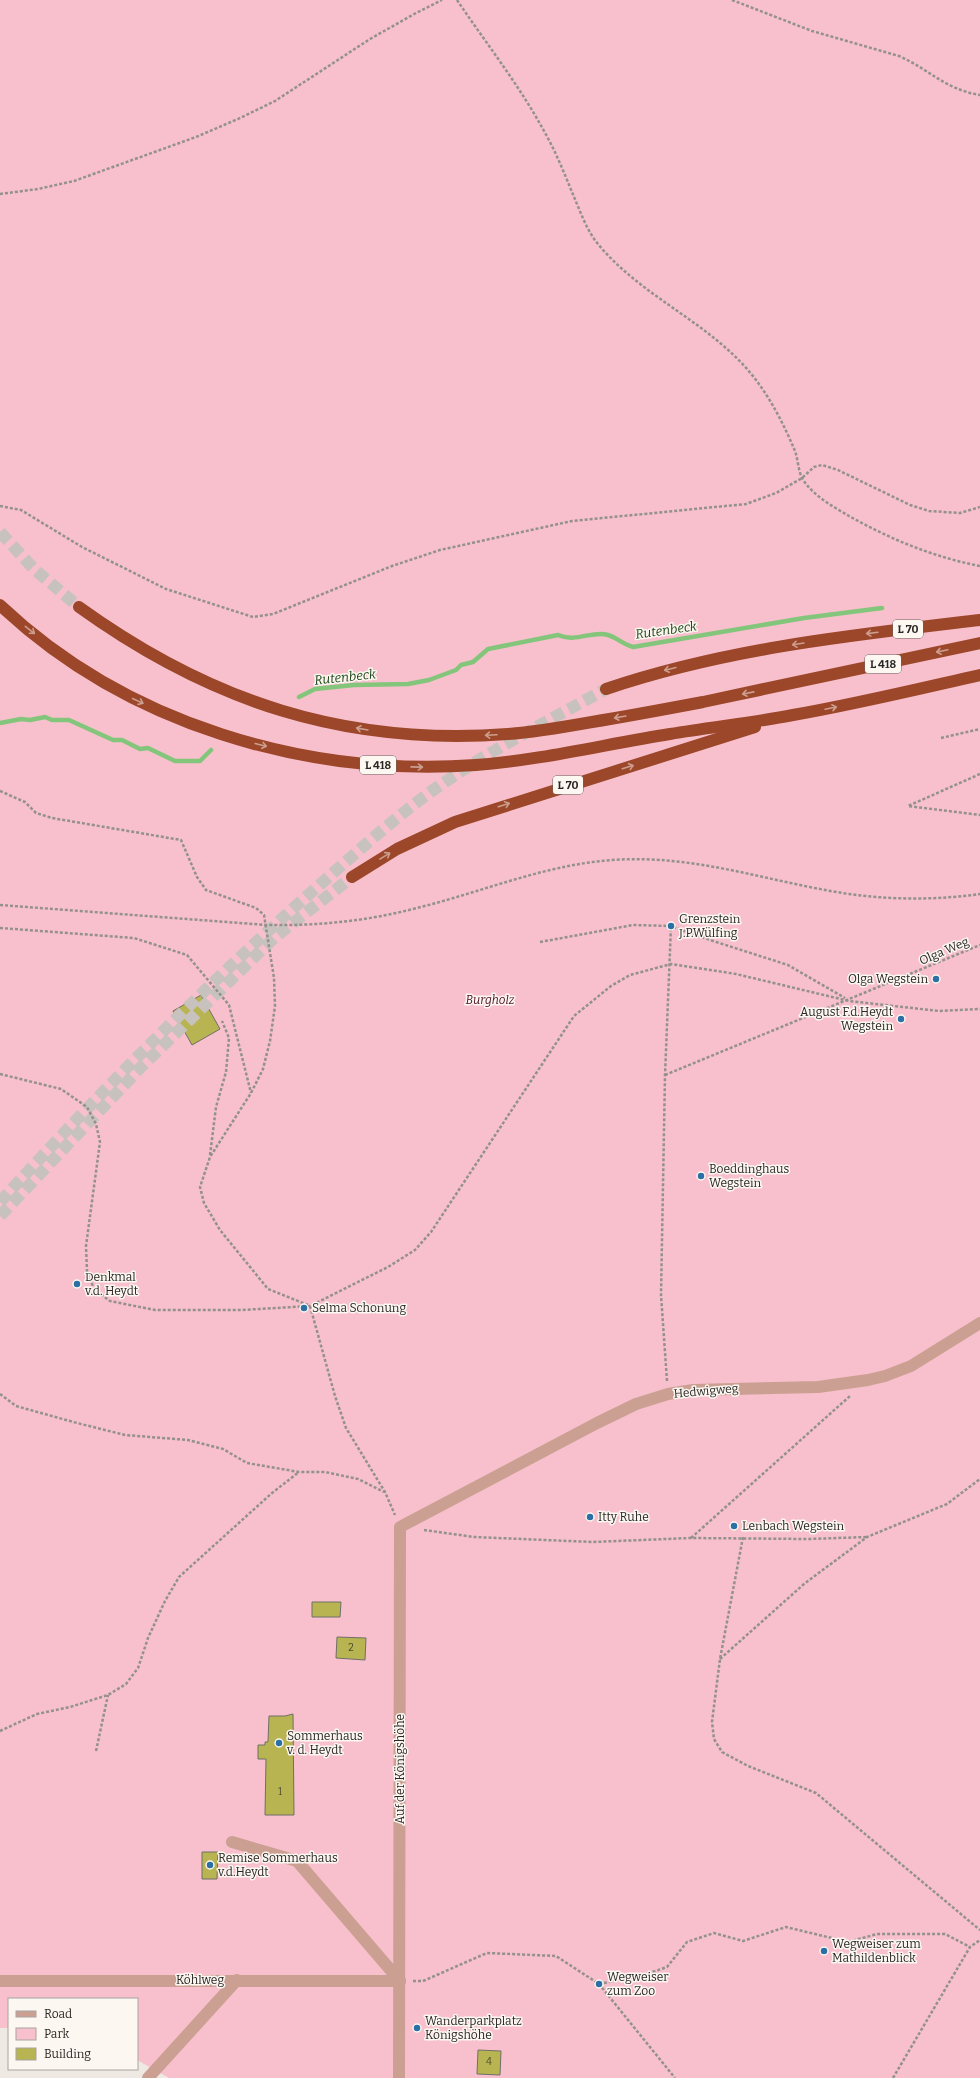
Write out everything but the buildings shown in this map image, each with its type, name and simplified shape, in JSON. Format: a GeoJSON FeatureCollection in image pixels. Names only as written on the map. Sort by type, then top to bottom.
{"type":"FeatureCollection","features":[{"type":"Feature","properties":{"kind":"highway","name":"L 418"},"geometry":{"type":"LineString","coordinates":[[0,605],[60,654],[98,680],[135,700],[172,717],[252,743],[322,758],[400,766],[479,765],[546,757],[668,734],[793,716],[980,675]]}},
{"type":"Feature","properties":{"kind":"highway","name":"L 418"},"geometry":{"type":"LineString","coordinates":[[79,607],[117,634],[155,657],[188,674],[255,702],[327,723],[366,730],[430,736],[486,735],[541,731],[665,709],[980,643]]}},
{"type":"Feature","properties":{"kind":"highway","name":"L 70"},"geometry":{"type":"LineString","coordinates":[[606,689],[650,674],[707,660],[763,649],[836,637],[980,620]]}},
{"type":"Feature","properties":{"kind":"highway","name":"L 70"},"geometry":{"type":"LineString","coordinates":[[352,877],[409,843],[455,822],[793,716]]}},
{"type":"Feature","properties":{"kind":"street","name":"Hedwigweg"},"geometry":{"type":"LineString","coordinates":[[400,1527],[636,1404],[668,1394],[732,1388],[818,1387],[885,1376],[910,1366],[980,1323]]}},
{"type":"Feature","properties":{"kind":"street","name":"Auf der Königshöhe"},"geometry":{"type":"LineString","coordinates":[[399,2078],[400,1527]]}},
{"type":"Feature","properties":{"kind":"street"},"geometry":{"type":"LineString","coordinates":[[232,1842],[297,1861],[400,1981]]}},
{"type":"Feature","properties":{"kind":"street"},"geometry":{"type":"LineString","coordinates":[[148,2078],[237,1980]]}},
{"type":"Feature","properties":{"kind":"street","name":"Köhlweg"},"geometry":{"type":"LineString","coordinates":[[0,1981],[400,1981]]}},
{"type":"Feature","properties":{"kind":"path"},"geometry":{"type":"LineString","coordinates":[[0,194],[38,189],[74,180],[196,136],[238,119],[281,97],[370,39],[442,0]]}},
{"type":"Feature","properties":{"kind":"path"},"geometry":{"type":"LineString","coordinates":[[457,0],[544,130],[581,214],[596,242],[620,267],[712,337],[756,380],[789,435],[796,454],[802,478],[819,497],[874,530],[917,549],[957,562],[980,566]]}},
{"type":"Feature","properties":{"kind":"path"},"geometry":{"type":"LineString","coordinates":[[732,0],[812,31],[899,56],[912,61],[949,86],[980,95]]}},
{"type":"Feature","properties":{"kind":"path"},"geometry":{"type":"LineString","coordinates":[[0,506],[21,510],[82,547],[166,589],[235,612],[260,617],[273,614],[392,566],[440,550],[572,521],[746,504],[776,493],[802,478],[814,467],[827,465],[888,496],[929,511],[960,513],[980,508]]}},
{"type":"Feature","properties":{"kind":"path"},"geometry":{"type":"LineString","coordinates":[[940,738],[980,729]]}},
{"type":"Feature","properties":{"kind":"path"},"geometry":{"type":"LineString","coordinates":[[980,774],[908,806],[980,815]]}},
{"type":"Feature","properties":{"kind":"path"},"geometry":{"type":"LineString","coordinates":[[0,791],[25,802],[36,813],[52,818],[181,840],[197,877],[206,890],[256,908],[264,915],[274,978],[275,1006],[270,1041],[263,1069],[251,1094],[210,1157]]}},
{"type":"Feature","properties":{"kind":"path"},"geometry":{"type":"LineString","coordinates":[[0,905],[266,925],[305,926],[368,919],[418,908],[560,867],[612,860],[669,860],[707,864],[850,894],[920,898],[980,894]]}},
{"type":"Feature","properties":{"kind":"path"},"geometry":{"type":"LineString","coordinates":[[540,942],[633,925],[671,926],[788,965],[849,1001]]}},
{"type":"Feature","properties":{"kind":"path"},"geometry":{"type":"LineString","coordinates":[[668,1394],[661,1295],[665,1075],[671,964],[671,926]]}},
{"type":"Feature","properties":{"kind":"path"},"geometry":{"type":"LineString","coordinates":[[0,928],[134,938],[187,955],[229,1005],[251,1094]]}},
{"type":"Feature","properties":{"kind":"path","name":"Olga Weg"},"geometry":{"type":"LineString","coordinates":[[665,1075],[849,1001],[980,946]]}},
{"type":"Feature","properties":{"kind":"path"},"geometry":{"type":"LineString","coordinates":[[0,1074],[61,1089],[87,1108],[96,1124],[100,1142],[86,1246],[87,1272],[94,1289],[110,1301],[155,1310],[242,1310],[310,1306],[388,1267],[415,1250],[431,1232],[574,1016],[611,986],[630,975],[671,964],[736,974],[849,1001],[939,1011],[980,1009]]}},
{"type":"Feature","properties":{"kind":"path"},"geometry":{"type":"LineString","coordinates":[[222,1021],[229,1038],[226,1072],[216,1108],[210,1157],[200,1188],[204,1203],[220,1230],[268,1289],[310,1306]]}},
{"type":"Feature","properties":{"kind":"path"},"geometry":{"type":"LineString","coordinates":[[310,1306],[335,1396],[346,1428],[385,1492],[400,1527]]}},
{"type":"Feature","properties":{"kind":"path"},"geometry":{"type":"LineString","coordinates":[[690,1538],[868,1380]]}},
{"type":"Feature","properties":{"kind":"path"},"geometry":{"type":"LineString","coordinates":[[0,1394],[16,1406],[77,1423],[125,1435],[188,1440],[223,1449],[247,1463],[299,1472],[325,1472],[358,1479],[385,1492]]}},
{"type":"Feature","properties":{"kind":"path"},"geometry":{"type":"LineString","coordinates":[[0,1731],[37,1714],[70,1707],[108,1695],[126,1684],[138,1668],[148,1638],[165,1601],[179,1577],[272,1493],[299,1472]]}},
{"type":"Feature","properties":{"kind":"path"},"geometry":{"type":"LineString","coordinates":[[720,1659],[804,1584],[867,1537],[947,1504],[980,1479]]}},
{"type":"Feature","properties":{"kind":"path"},"geometry":{"type":"LineString","coordinates":[[422,1530],[474,1537],[593,1542],[743,1537],[808,1539],[867,1537]]}},
{"type":"Feature","properties":{"kind":"path"},"geometry":{"type":"LineString","coordinates":[[743,1537],[720,1659],[712,1722],[714,1739],[722,1752],[748,1766],[816,1793],[980,1930]]}},
{"type":"Feature","properties":{"kind":"path"},"geometry":{"type":"LineString","coordinates":[[96,1750],[108,1695]]}},
{"type":"Feature","properties":{"kind":"path"},"geometry":{"type":"LineString","coordinates":[[599,1984],[641,1976],[667,1968],[687,1942],[714,1933],[743,1940],[786,1927],[848,1942],[877,1934],[945,1934],[970,1947]]}},
{"type":"Feature","properties":{"kind":"path"},"geometry":{"type":"LineString","coordinates":[[893,2078],[970,1947],[980,1940]]}},
{"type":"Feature","properties":{"kind":"path"},"geometry":{"type":"LineString","coordinates":[[400,1981],[423,1982],[487,1953],[556,1956],[599,1984],[675,2078]]}},
{"type":"Feature","properties":{"kind":"green space","name":"Burgholz"},"geometry":{"type":"Polygon","coordinates":[[[0,0],[980,0],[980,2078],[169,2078],[138,2061],[138,1998],[8,1998],[8,2028],[0,2028],[0,0]]]}},
{"type":"Feature","properties":{"kind":"waterway","name":"Rutenbeck"},"geometry":{"type":"LineString","coordinates":[[299,697],[315,689],[354,685],[408,684],[429,680],[456,670],[461,665],[473,662],[488,649],[558,635],[571,638],[602,634],[611,636],[633,647],[804,618],[882,608]]}},
{"type":"Feature","properties":{"kind":"waterway","name":"Rutenbeck"},"geometry":{"type":"LineString","coordinates":[[0,723],[45,717],[52,720],[69,720],[113,740],[122,740],[140,749],[148,748],[175,761],[200,761],[211,750]]}},
{"type":"Feature","properties":{"kind":"tunnel"},"geometry":{"type":"LineString","coordinates":[[0,532],[34,569],[79,607]]}},
{"type":"Feature","properties":{"kind":"tunnel"},"geometry":{"type":"LineString","coordinates":[[0,1202],[76,1120],[154,1040],[275,925],[376,835],[459,772],[521,735],[606,689]]}},
{"type":"Feature","properties":{"kind":"tunnel"},"geometry":{"type":"LineString","coordinates":[[0,1216],[141,1067],[275,937],[352,877]]}},
{"type":"Feature","properties":{"kind":"place","name":"Grenzstein J.P.Wülfing"},"geometry":{"type":"Point","coordinates":[671,926]}},
{"type":"Feature","properties":{"kind":"place","name":"Olga Wegstein"},"geometry":{"type":"Point","coordinates":[936,979]}},
{"type":"Feature","properties":{"kind":"place","name":"August F.d.Heydt Wegstein"},"geometry":{"type":"Point","coordinates":[901,1019]}},
{"type":"Feature","properties":{"kind":"place","name":"Boeddinghaus Wegstein"},"geometry":{"type":"Point","coordinates":[701,1176]}},
{"type":"Feature","properties":{"kind":"place","name":"Denkmal v.d. Heydt"},"geometry":{"type":"Point","coordinates":[77,1284]}},
{"type":"Feature","properties":{"kind":"place","name":"Selma Schonung"},"geometry":{"type":"Point","coordinates":[304,1308]}},
{"type":"Feature","properties":{"kind":"place","name":"Itty Ruhe"},"geometry":{"type":"Point","coordinates":[590,1517]}},
{"type":"Feature","properties":{"kind":"place","name":"Lenbach Wegstein"},"geometry":{"type":"Point","coordinates":[734,1526]}},
{"type":"Feature","properties":{"kind":"place","name":"Sommerhaus v. d. Heydt"},"geometry":{"type":"Point","coordinates":[279,1743]}},
{"type":"Feature","properties":{"kind":"place","name":"Remise Sommerhaus v.d.Heydt"},"geometry":{"type":"Point","coordinates":[210,1865]}},
{"type":"Feature","properties":{"kind":"place","name":"Wegweiser zum Mathildenblick"},"geometry":{"type":"Point","coordinates":[824,1951]}},
{"type":"Feature","properties":{"kind":"place","name":"Wegweiser zum Zoo"},"geometry":{"type":"Point","coordinates":[599,1984]}},
{"type":"Feature","properties":{"kind":"place","name":"Wanderparkplatz Königshöhe"},"geometry":{"type":"Point","coordinates":[417,2028]}}]}
